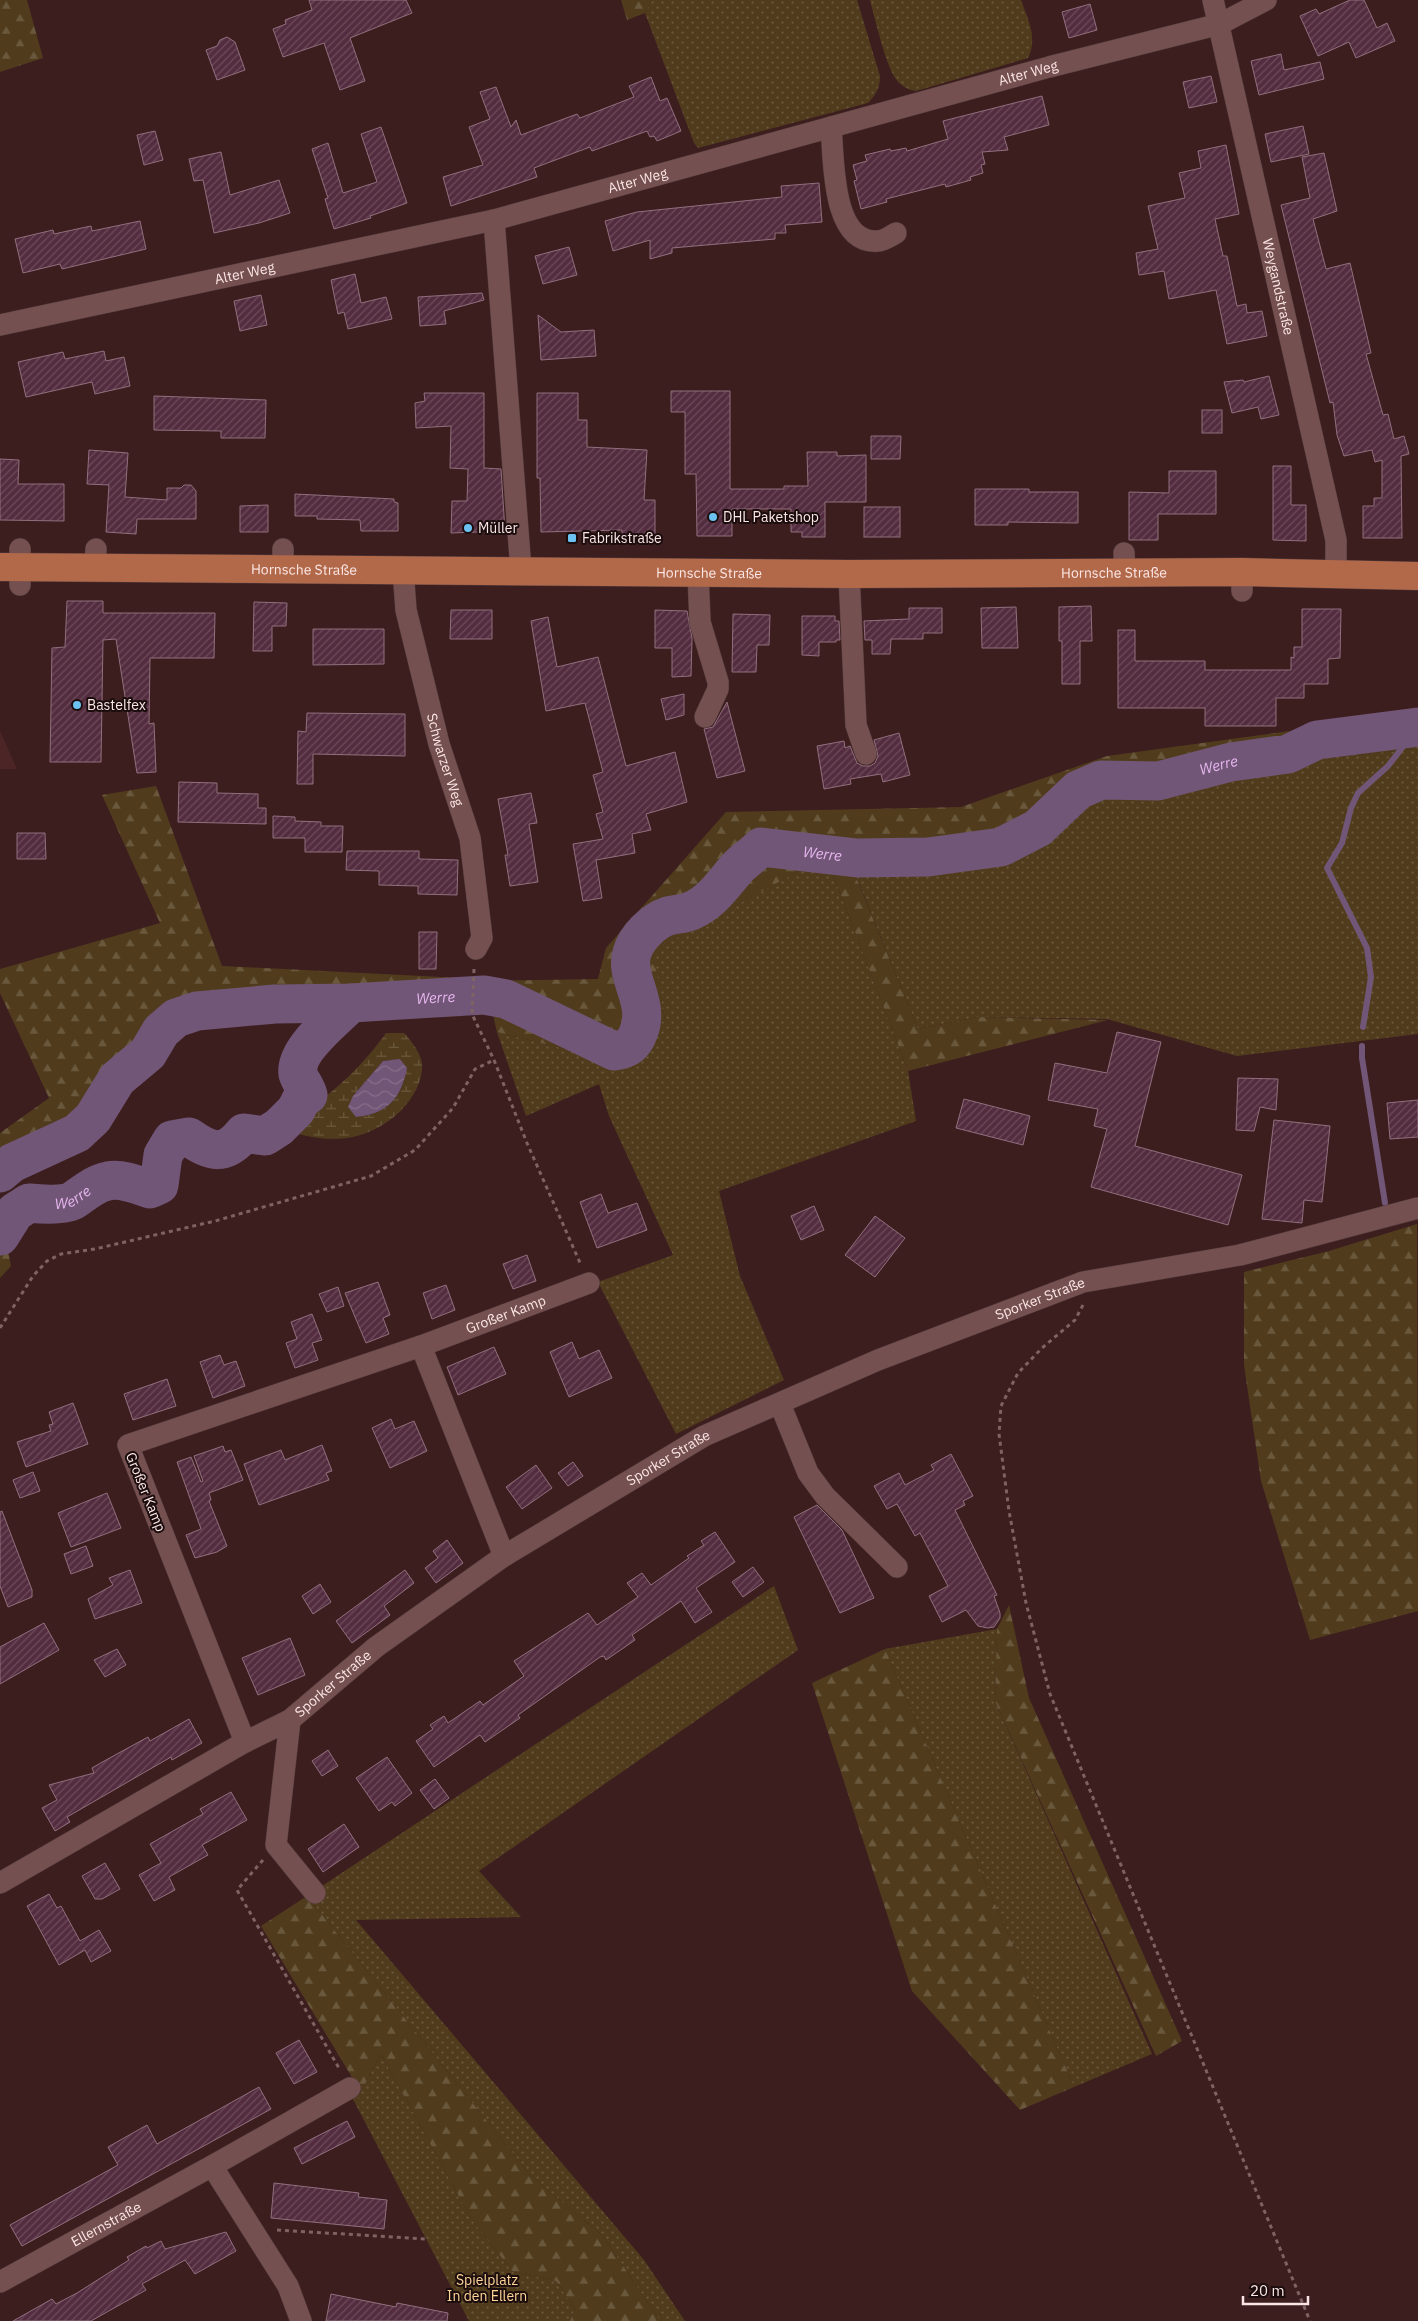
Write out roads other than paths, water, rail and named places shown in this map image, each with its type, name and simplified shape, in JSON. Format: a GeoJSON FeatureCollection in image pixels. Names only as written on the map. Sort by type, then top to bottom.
{"type":"FeatureCollection","features":[{"type":"Feature","properties":{"kind":"main road","name":"Hornsche Straße"},"geometry":{"type":"LineString","coordinates":[[15,567],[107,567],[283,559],[403,570],[1123,576],[1242,582],[1418,576]]}},
{"type":"Feature","properties":{"kind":"street","name":"Weygandstraße"},"geometry":{"type":"LineString","coordinates":[[1213,0],[1220,24],[1344,580]]}},
{"type":"Feature","properties":{"kind":"street","name":"Alter Weg"},"geometry":{"type":"LineString","coordinates":[[0,325],[431,229],[494,220],[1040,70],[1220,24],[1266,0]]}},
{"type":"Feature","properties":{"kind":"street"},"geometry":{"type":"LineString","coordinates":[[832,127],[838,201],[852,232],[863,240],[880,242],[896,233]]}},
{"type":"Feature","properties":{"kind":"street"},"geometry":{"type":"LineString","coordinates":[[494,220],[521,570]]}},
{"type":"Feature","properties":{"kind":"street","name":"Schwarzer Weg"},"geometry":{"type":"LineString","coordinates":[[403,570],[406,610],[439,744],[470,838],[482,938],[476,949]]}},
{"type":"Feature","properties":{"kind":"street"},"geometry":{"type":"LineString","coordinates":[[698,573],[700,622],[718,682],[718,688],[705,717]]}},
{"type":"Feature","properties":{"kind":"street"},"geometry":{"type":"LineString","coordinates":[[849,574],[856,725],[866,754]]}},
{"type":"Feature","properties":{"kind":"street","name":"Sporker Straße"},"geometry":{"type":"LineString","coordinates":[[0,1884],[245,1742],[290,1720],[376,1647],[504,1556],[704,1436],[878,1360],[1083,1282],[1240,1255],[1418,1208]]}},
{"type":"Feature","properties":{"kind":"street","name":"Großer Kamp"},"geometry":{"type":"LineString","coordinates":[[245,1742],[128,1446],[421,1346],[589,1283]]}},
{"type":"Feature","properties":{"kind":"street"},"geometry":{"type":"LineString","coordinates":[[421,1346],[504,1556]]}},
{"type":"Feature","properties":{"kind":"street"},"geometry":{"type":"LineString","coordinates":[[780,1404],[808,1473],[825,1496],[897,1567]]}},
{"type":"Feature","properties":{"kind":"street"},"geometry":{"type":"LineString","coordinates":[[290,1720],[276,1845],[315,1893]]}},
{"type":"Feature","properties":{"kind":"street","name":"Ellernstraße"},"geometry":{"type":"LineString","coordinates":[[0,2282],[350,2088]]}},
{"type":"Feature","properties":{"kind":"street"},"geometry":{"type":"LineString","coordinates":[[212,2166],[288,2286],[301,2321]]}},
{"type":"Feature","properties":{"kind":"water"},"geometry":{"type":"Polygon","coordinates":[[[400,1059],[407,1068],[401,1088],[391,1103],[376,1112],[356,1117],[348,1107],[353,1096],[383,1061],[400,1059]]]}},
{"type":"Feature","properties":{"kind":"waterway"},"geometry":{"type":"LineString","coordinates":[[1363,1027],[1371,977],[1367,948],[1327,868],[1342,843],[1351,808],[1358,793],[1388,766],[1418,727]]}},
{"type":"Feature","properties":{"kind":"waterway","name":"Werre"},"geometry":{"type":"LineString","coordinates":[[0,1173],[12,1163],[77,1133],[93,1118],[117,1079],[148,1053],[161,1031],[176,1018],[197,1011],[275,1004],[351,1003],[484,995],[506,999],[614,1051],[619,1050],[633,1043],[642,1020],[640,1000],[630,962],[634,947],[641,936],[662,918],[688,912],[705,903],[738,867],[761,847],[857,858],[928,857],[1001,847],[1038,828],[1078,790],[1101,780],[1158,781],[1231,762],[1288,754],[1317,740],[1418,727]]}},
{"type":"Feature","properties":{"kind":"waterway","name":"Werre"},"geometry":{"type":"LineString","coordinates":[[0,1236],[15,1212],[29,1203],[52,1204],[70,1202],[95,1186],[113,1180],[124,1181],[150,1189],[159,1185],[163,1155],[172,1140],[189,1137],[205,1146],[218,1150],[231,1146],[244,1133],[265,1136],[279,1127],[296,1110],[301,1100],[308,1095],[298,1074],[302,1055],[317,1035],[351,1003]]}},
{"type":"Feature","properties":{"kind":"waterway"},"geometry":{"type":"LineString","coordinates":[[1362,1046],[1362,1058],[1385,1203]]}},
{"type":"Feature","properties":{"kind":"place","name":"DHL Paketshop"},"geometry":{"type":"Point","coordinates":[713,517]}},
{"type":"Feature","properties":{"kind":"place","name":"Müller"},"geometry":{"type":"Point","coordinates":[468,528]}},
{"type":"Feature","properties":{"kind":"place","name":"Fabrikstraße"},"geometry":{"type":"Point","coordinates":[572,538]}},
{"type":"Feature","properties":{"kind":"place","name":"Bastelfex"},"geometry":{"type":"Point","coordinates":[77,705]}},
{"type":"Feature","properties":{"kind":"park label","name":"Spielplatz In den Ellern"},"geometry":{"type":"Point","coordinates":[487,2288]}}]}
